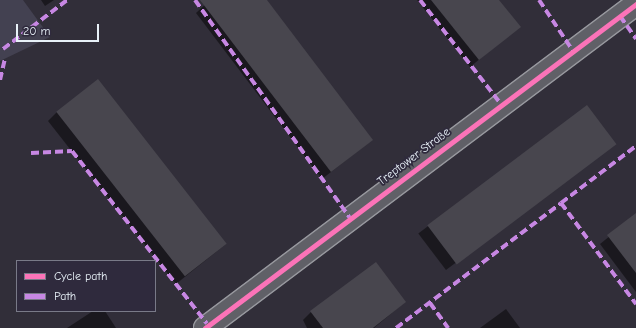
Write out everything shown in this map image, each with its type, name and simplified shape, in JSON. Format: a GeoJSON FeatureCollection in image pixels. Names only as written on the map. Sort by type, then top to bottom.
{"type":"FeatureCollection","features":[{"type":"Feature","properties":{"kind":"street","name":"Treptower Straße"},"geometry":{"type":"LineString","coordinates":[[205,328],[636,4]]}},
{"type":"Feature","properties":{"kind":"shaded area"},"geometry":{"type":"Polygon","coordinates":[[[0,0],[23,0],[50,37],[0,61],[0,0]]]}},
{"type":"Feature","properties":{"kind":"building"},"geometry":{"type":"Polygon","coordinates":[[[200,0],[267,0],[373,140],[331,172],[200,0]]]}},
{"type":"Feature","properties":{"kind":"building"},"geometry":{"type":"Polygon","coordinates":[[[431,0],[499,0],[521,27],[479,60],[431,0]]]}},
{"type":"Feature","properties":{"kind":"building"},"geometry":{"type":"Polygon","coordinates":[[[98,79],[227,244],[185,276],[56,112],[98,79]]]}},
{"type":"Feature","properties":{"kind":"building"},"geometry":{"type":"Polygon","coordinates":[[[587,105],[616,144],[457,264],[427,225],[587,105]]]}},
{"type":"Feature","properties":{"kind":"building"},"geometry":{"type":"Polygon","coordinates":[[[636,213],[636,273],[607,235],[636,213]]]}},
{"type":"Feature","properties":{"kind":"building"},"geometry":{"type":"Polygon","coordinates":[[[376,262],[406,302],[373,328],[323,328],[310,311],[376,262]]]}},
{"type":"Feature","properties":{"kind":"marked path"},"geometry":{"type":"LineString","coordinates":[[3,49],[67,0]]}},
{"type":"Feature","properties":{"kind":"marked path"},"geometry":{"type":"LineString","coordinates":[[195,0],[350,218]]}},
{"type":"Feature","properties":{"kind":"marked path"},"geometry":{"type":"LineString","coordinates":[[420,0],[501,104]]}},
{"type":"Feature","properties":{"kind":"marked path"},"geometry":{"type":"LineString","coordinates":[[539,0],[573,51]]}},
{"type":"Feature","properties":{"kind":"marked path"},"geometry":{"type":"LineString","coordinates":[[620,16],[636,39]]}},
{"type":"Feature","properties":{"kind":"marked path"},"geometry":{"type":"LineString","coordinates":[[0,80],[5,59]]}},
{"type":"Feature","properties":{"kind":"marked path"},"geometry":{"type":"LineString","coordinates":[[561,203],[636,146]]}},
{"type":"Feature","properties":{"kind":"marked path"},"geometry":{"type":"LineString","coordinates":[[31,153],[72,151],[207,324]]}},
{"type":"Feature","properties":{"kind":"marked path"},"geometry":{"type":"LineString","coordinates":[[396,328],[561,203],[636,304]]}},
{"type":"Feature","properties":{"kind":"marked path"},"geometry":{"type":"LineString","coordinates":[[430,303],[448,328]]}},
{"type":"Feature","properties":{"kind":"cycle path"},"geometry":{"type":"LineString","coordinates":[[205,328],[636,4]]}}]}
